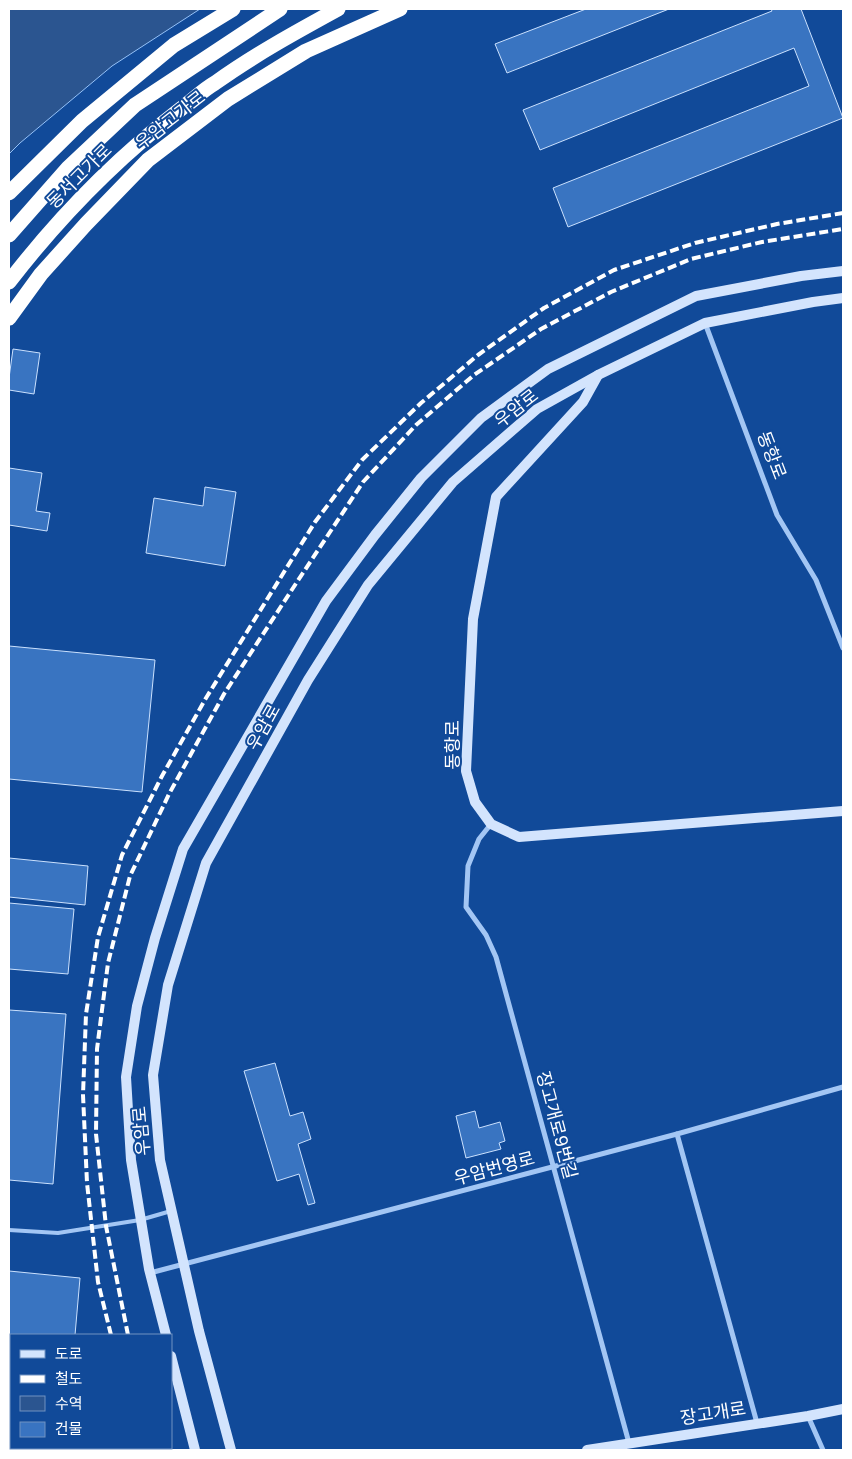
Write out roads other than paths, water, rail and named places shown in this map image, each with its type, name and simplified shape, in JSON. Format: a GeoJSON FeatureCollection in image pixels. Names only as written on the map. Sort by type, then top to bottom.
{"type":"FeatureCollection","features":[{"type":"Feature","properties":{"kind":"highway"},"geometry":{"type":"LineString","coordinates":[[9,193],[82,121],[174,45],[233,9]]}},
{"type":"Feature","properties":{"kind":"highway","name":"동서고가로"},"geometry":{"type":"LineString","coordinates":[[9,234],[68,168],[135,105],[280,9]]}},
{"type":"Feature","properties":{"kind":"highway","name":"동서고가로"},"geometry":{"type":"LineString","coordinates":[[9,282],[63,218],[101,178],[160,125],[213,83],[279,41],[338,9]]}},
{"type":"Feature","properties":{"kind":"highway","name":"우암고가로"},"geometry":{"type":"LineString","coordinates":[[9,318],[54,260],[148,160],[228,99],[306,51],[400,9]]}},
{"type":"Feature","properties":{"kind":"main road","name":"우암로"},"geometry":{"type":"LineString","coordinates":[[166,1334],[150,1273],[130,1160],[126,1077],[137,1006],[155,938],[183,849],[326,602],[374,535],[421,478],[481,418],[548,369],[696,296],[801,276],[843,271]]}},
{"type":"Feature","properties":{"kind":"main road","name":"우암로"},"geometry":{"type":"LineString","coordinates":[[231,1450],[199,1331],[160,1160],[153,1075],[168,985],[206,863],[308,680],[368,585],[453,482],[537,409],[598,375],[704,323],[843,298]]}},
{"type":"Feature","properties":{"kind":"main road","name":"동항로"},"geometry":{"type":"LineString","coordinates":[[598,375],[583,402],[496,497],[473,619],[466,771],[475,802],[491,824],[519,837],[843,814]]}},
{"type":"Feature","properties":{"kind":"main road"},"geometry":{"type":"LineString","coordinates":[[172,1360],[195,1450]]}},
{"type":"Feature","properties":{"kind":"main road","name":"장고개로"},"geometry":{"type":"LineString","coordinates":[[587,1450],[630,1446],[843,1409]]}},
{"type":"Feature","properties":{"kind":"street","name":"동항로"},"geometry":{"type":"LineString","coordinates":[[704,323],[777,515],[816,580],[843,648]]}},
{"type":"Feature","properties":{"kind":"street","name":"장고개로9번길"},"geometry":{"type":"LineString","coordinates":[[491,824],[479,839],[468,866],[466,907],[486,935],[496,957],[630,1446]]}},
{"type":"Feature","properties":{"kind":"street","name":"우암번영로"},"geometry":{"type":"LineString","coordinates":[[150,1273],[678,1134],[843,1087]]}},
{"type":"Feature","properties":{"kind":"street"},"geometry":{"type":"LineString","coordinates":[[678,1134],[756,1423]]}},
{"type":"Feature","properties":{"kind":"street"},"geometry":{"type":"LineString","coordinates":[[808,1416],[823,1450]]}},
{"type":"Feature","properties":{"kind":"lane"},"geometry":{"type":"LineString","coordinates":[[9,1230],[58,1233],[140,1220],[172,1211]]}},
{"type":"Feature","properties":{"kind":"water"},"geometry":{"type":"Polygon","coordinates":[[[9,9],[200,9],[112,66],[9,154],[9,9]]]}},
{"type":"Feature","properties":{"kind":"railway"},"geometry":{"type":"LineString","coordinates":[[111,1334],[98,1282],[87,1183],[83,1095],[86,1014],[98,937],[122,855],[162,776],[206,698],[315,522],[362,460],[421,403],[478,355],[544,308],[614,270],[695,243],[777,224],[843,213]]}},
{"type":"Feature","properties":{"kind":"railway"},"geometry":{"type":"LineString","coordinates":[[128,1334],[106,1226],[96,1134],[97,1049],[108,963],[130,876],[169,794],[224,694],[363,482],[416,425],[474,375],[541,329],[611,292],[691,259],[762,242],[843,229]]}}]}
